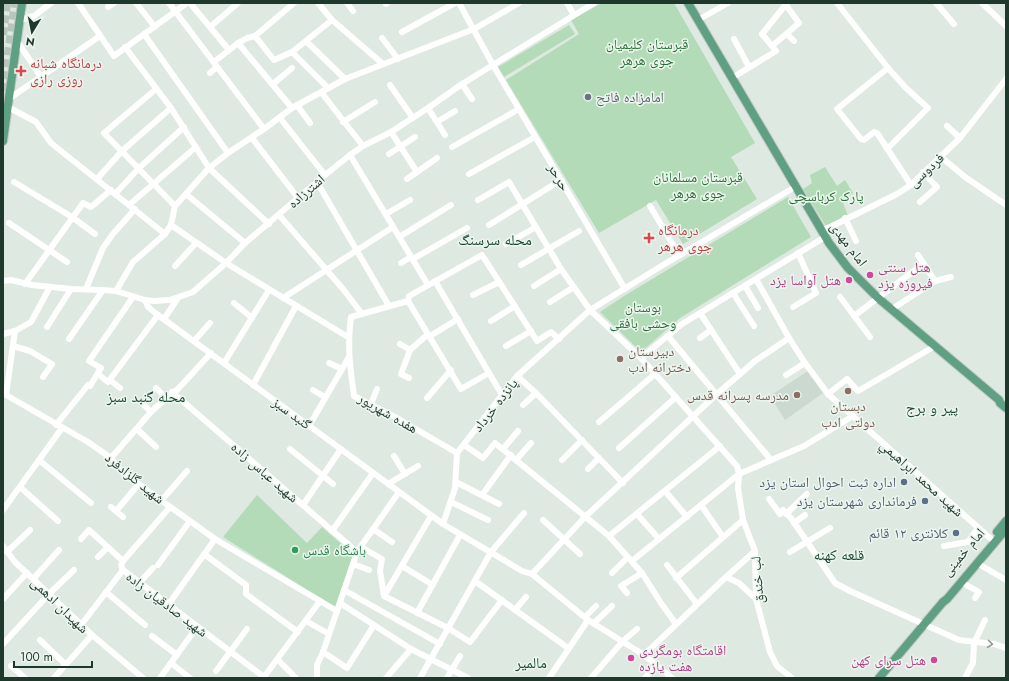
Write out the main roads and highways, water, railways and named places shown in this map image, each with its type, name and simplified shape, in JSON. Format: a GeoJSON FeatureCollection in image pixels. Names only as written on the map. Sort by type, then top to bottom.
{"type":"FeatureCollection","features":[{"type":"Feature","properties":{"kind":"main road"},"geometry":{"type":"LineString","coordinates":[[3,141],[22,3]]}},
{"type":"Feature","properties":{"kind":"main road","name":"امام مهدی"},"geometry":{"type":"LineString","coordinates":[[688,3],[823,234],[848,268],[878,298],[1002,402],[1006,408]]}},
{"type":"Feature","properties":{"kind":"main road","name":"امام خمینی"},"geometry":{"type":"LineString","coordinates":[[879,678],[977,563],[1006,521]]}},
{"type":"Feature","properties":{"kind":"main road","name":"امام خمینی"},"geometry":{"type":"LineString","coordinates":[[943,602],[943,597],[993,541],[1006,529]]}},
{"type":"Feature","properties":{"kind":"tunnel"},"geometry":{"type":"LineString","coordinates":[[3,35],[7,3]]}},
{"type":"Feature","properties":{"kind":"tunnel"},"geometry":{"type":"LineString","coordinates":[[3,91],[15,3]]}},
{"type":"Feature","properties":{"kind":"place","name":"درمانگاه شبانه روزی رازی"},"geometry":{"type":"Point","coordinates":[21,71]}},
{"type":"Feature","properties":{"kind":"place","name":"امامزاده فاتح"},"geometry":{"type":"Point","coordinates":[588,97]}},
{"type":"Feature","properties":{"kind":"place","name":"درمانگاه جوی هرهر"},"geometry":{"type":"Point","coordinates":[649,238]}},
{"type":"Feature","properties":{"kind":"place","name":"هتل سنتی فیروزه یزد"},"geometry":{"type":"Point","coordinates":[870,275]}},
{"type":"Feature","properties":{"kind":"place","name":"هتل آواسا یزد"},"geometry":{"type":"Point","coordinates":[849,280]}},
{"type":"Feature","properties":{"kind":"place","name":"دبیرستان دخترانه ادب"},"geometry":{"type":"Point","coordinates":[620,359]}},
{"type":"Feature","properties":{"kind":"place","name":"دبستان دولتی ادب"},"geometry":{"type":"Point","coordinates":[848,391]}},
{"type":"Feature","properties":{"kind":"place","name":"مدرسه پسرانه قدس"},"geometry":{"type":"Point","coordinates":[797,395]}},
{"type":"Feature","properties":{"kind":"place","name":"اداره ثبت احوال استان یزد"},"geometry":{"type":"Point","coordinates":[904,482]}},
{"type":"Feature","properties":{"kind":"place","name":"فرمانداری شهرستان یزد"},"geometry":{"type":"Point","coordinates":[925,501]}},
{"type":"Feature","properties":{"kind":"place","name":"کلانتری ۱۲ قائم"},"geometry":{"type":"Point","coordinates":[956,533]}},
{"type":"Feature","properties":{"kind":"place","name":"باشگاه قدس"},"geometry":{"type":"Point","coordinates":[295,550]}},
{"type":"Feature","properties":{"kind":"place","name":"اقامتگاه بومگردی هفت یازده"},"geometry":{"type":"Point","coordinates":[631,658]}},
{"type":"Feature","properties":{"kind":"place","name":"هتل سرای کهن"},"geometry":{"type":"Point","coordinates":[934,660]}},
{"type":"Feature","properties":{"kind":"district","name":"محله سرسنگ"},"geometry":{"type":"Point","coordinates":[495,240]}},
{"type":"Feature","properties":{"kind":"district","name":"محله گنبد سبز"},"geometry":{"type":"Point","coordinates":[146,397]}},
{"type":"Feature","properties":{"kind":"district","name":"پیر و برج"},"geometry":{"type":"Point","coordinates":[932,408]}},
{"type":"Feature","properties":{"kind":"district","name":"قلعه کهنه"},"geometry":{"type":"Point","coordinates":[839,555]}},
{"type":"Feature","properties":{"kind":"district","name":"مالمیر"},"geometry":{"type":"Point","coordinates":[531,663]}},
{"type":"Feature","properties":{"kind":"park label","name":"قبرستان کلیمیان جوی هرهر"},"geometry":{"type":"Point","coordinates":[647,52]}},
{"type":"Feature","properties":{"kind":"park label","name":"قبرستان مسلمانان جوی هرهر"},"geometry":{"type":"Point","coordinates":[698,186]}},
{"type":"Feature","properties":{"kind":"park label","name":"پارک کرباسچی"},"geometry":{"type":"Point","coordinates":[826,196]}},
{"type":"Feature","properties":{"kind":"park label","name":"بوستان وحشی بافقی"},"geometry":{"type":"Point","coordinates":[643,316]}}]}
